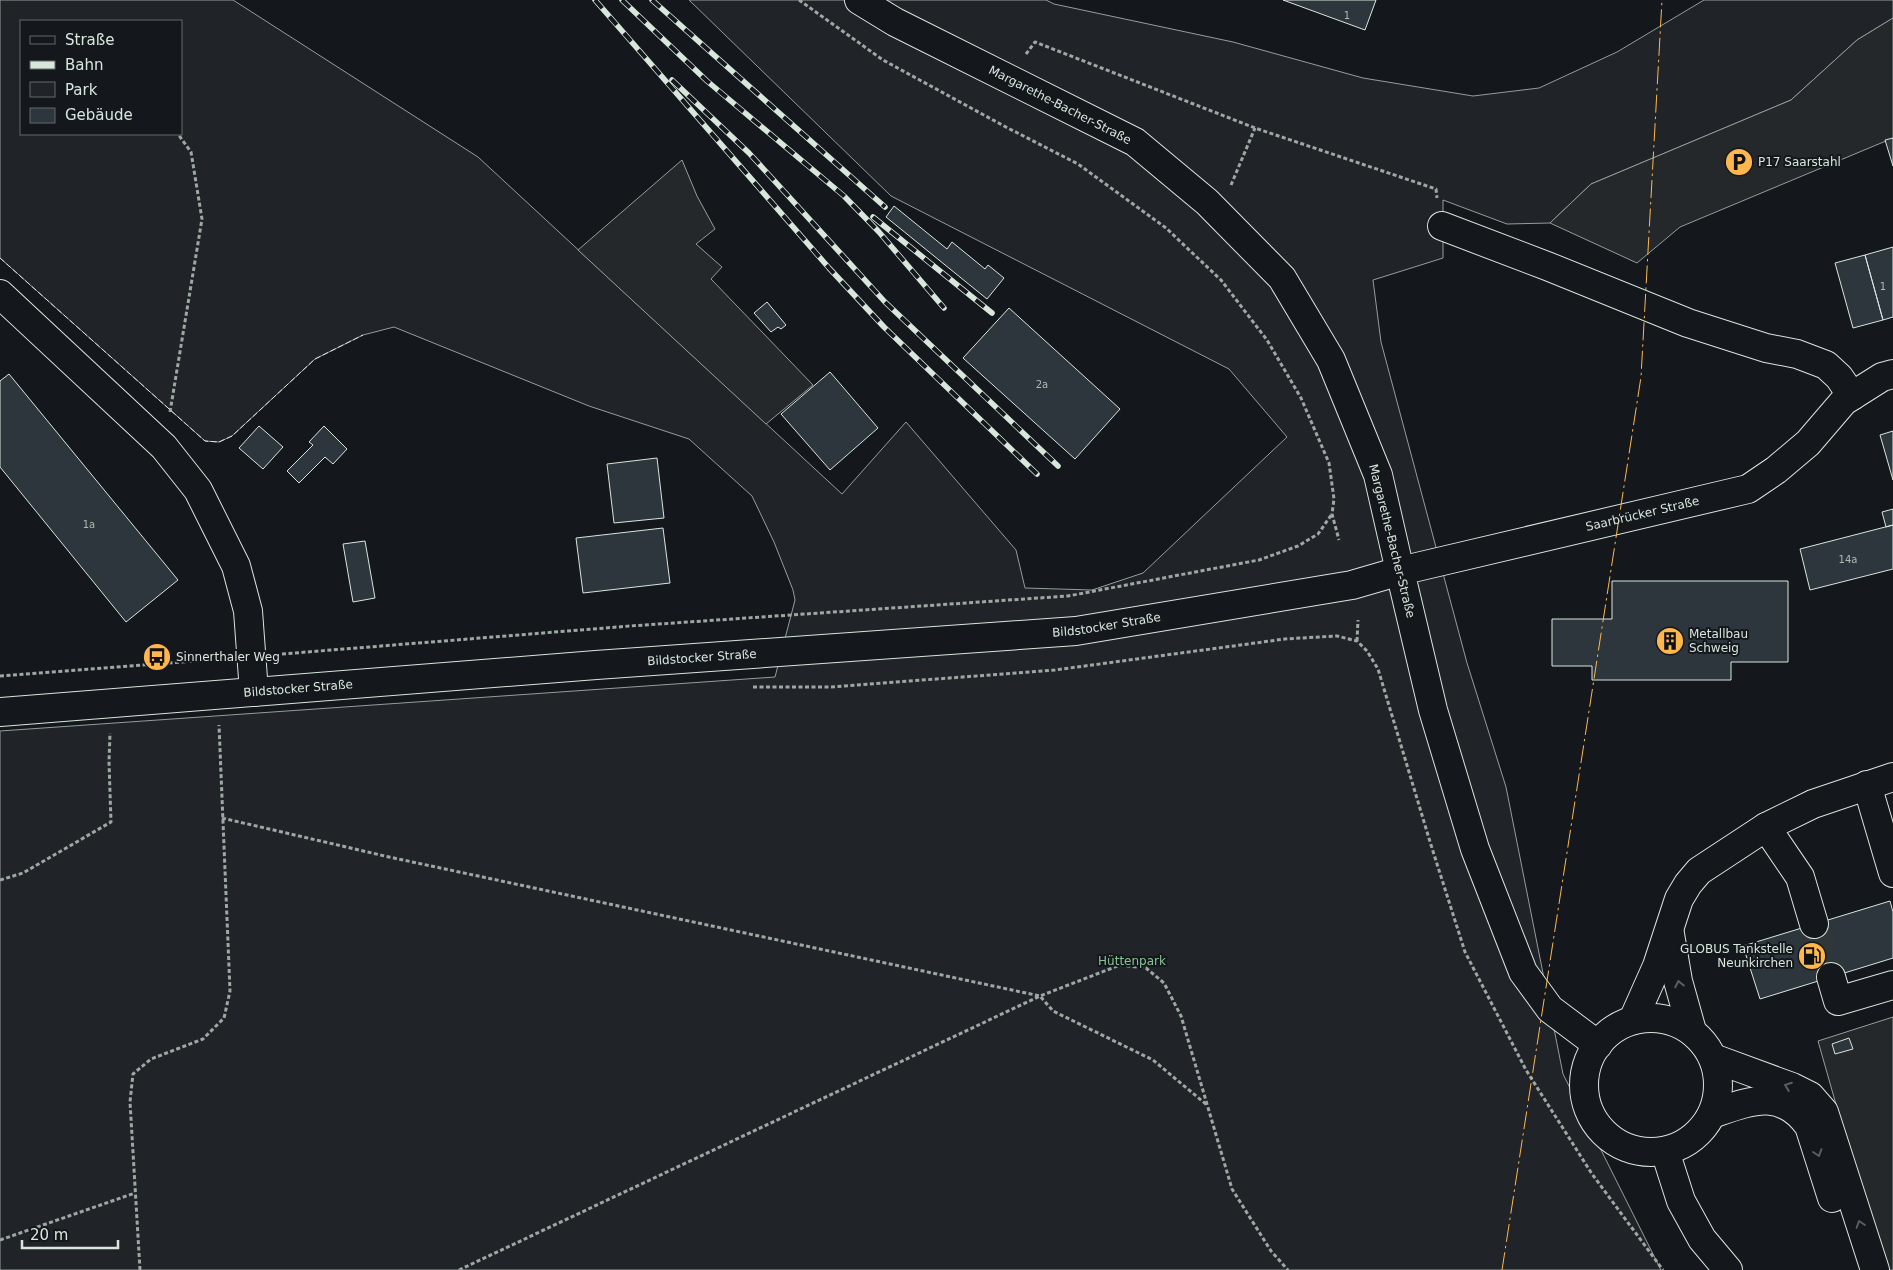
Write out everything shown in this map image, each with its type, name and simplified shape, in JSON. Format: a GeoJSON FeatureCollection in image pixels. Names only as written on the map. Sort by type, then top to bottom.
{"type":"FeatureCollection","features":[{"type":"Feature","properties":{"kind":"street","name":"Margarethe-Bacher-Straße"},"geometry":{"type":"LineString","coordinates":[[859,0],[895,22],[1135,142],[1219,215],[1282,278],[1331,360],[1378,475],[1433,710],[1475,849],[1523,972],[1550,1009],[1598,1045]]}},
{"type":"Feature","properties":{"kind":"street"},"geometry":{"type":"LineString","coordinates":[[1442,226],[1688,323],[1766,348],[1797,354],[1826,365],[1839,377],[1852,396]]}},
{"type":"Feature","properties":{"kind":"street"},"geometry":{"type":"LineString","coordinates":[[0,294],[164,447],[198,490],[236,566],[248,611],[254,692]]}},
{"type":"Feature","properties":{"kind":"street","name":"Saarbrücker Straße"},"geometry":{"type":"LineString","coordinates":[[1400,571],[1748,489],[1776,470],[1808,443],[1844,401],[1882,377],[1893,374]]}},
{"type":"Feature","properties":{"kind":"street","name":"Bildstocker Straße"},"geometry":{"type":"LineString","coordinates":[[0,712],[596,665],[1076,630],[1352,585],[1400,571]]}},
{"type":"Feature","properties":{"kind":"street"},"geometry":{"type":"LineString","coordinates":[[1633,1020],[1647,991],[1680,899],[1688,884],[1699,871],[1718,856],[1766,827],[1813,804],[1893,777]]}},
{"type":"Feature","properties":{"kind":"street"},"geometry":{"type":"LineString","coordinates":[[1867,785],[1893,873]]}},
{"type":"Feature","properties":{"kind":"street"},"geometry":{"type":"LineString","coordinates":[[1766,827],[1800,877],[1814,924]]}},
{"type":"Feature","properties":{"kind":"street"},"geometry":{"type":"LineString","coordinates":[[1670,930],[1678,981],[1692,1031]]}},
{"type":"Feature","properties":{"kind":"street"},"geometry":{"type":"LineString","coordinates":[[1830,977],[1838,1002],[1893,985]]}},
{"type":"Feature","properties":{"kind":"street"},"geometry":{"type":"LineString","coordinates":[[1646,1018],[1664,1019],[1680,1024],[1692,1031],[1708,1047],[1713,1058],[1719,1080],[1718,1098],[1712,1114],[1703,1129],[1689,1141],[1674,1149],[1639,1152],[1622,1146],[1607,1136],[1595,1124],[1587,1107],[1584,1090],[1585,1073],[1590,1056],[1613,1029],[1633,1020],[1646,1018]]}},
{"type":"Feature","properties":{"kind":"street"},"geometry":{"type":"LineString","coordinates":[[1713,1058],[1792,1086],[1810,1096],[1824,1112],[1875,1270]]}},
{"type":"Feature","properties":{"kind":"street"},"geometry":{"type":"LineString","coordinates":[[1712,1114],[1765,1099],[1792,1108],[1802,1116],[1809,1126],[1856,1270]]}},
{"type":"Feature","properties":{"kind":"street"},"geometry":{"type":"LineString","coordinates":[[1665,1151],[1681,1201],[1702,1239],[1728,1270]]}},
{"type":"Feature","properties":{"kind":"path"},"geometry":{"type":"LineString","coordinates":[[799,0],[883,60],[1078,164],[1166,228],[1221,280],[1267,340],[1301,398],[1330,463],[1334,499],[1332,514],[1339,540]]}},
{"type":"Feature","properties":{"kind":"path"},"geometry":{"type":"LineString","coordinates":[[1007,78],[1035,42],[1255,128],[1436,189],[1442,226]]}},
{"type":"Feature","properties":{"kind":"path"},"geometry":{"type":"LineString","coordinates":[[1219,215],[1255,128]]}},
{"type":"Feature","properties":{"kind":"path"},"geometry":{"type":"LineString","coordinates":[[164,447],[202,220],[191,152],[179,135]]}},
{"type":"Feature","properties":{"kind":"path"},"geometry":{"type":"LineString","coordinates":[[0,676],[630,626],[1068,596],[1259,560],[1298,546],[1318,534],[1332,514]]}},
{"type":"Feature","properties":{"kind":"path"},"geometry":{"type":"LineString","coordinates":[[1357,641],[1358,620]]}},
{"type":"Feature","properties":{"kind":"path"},"geometry":{"type":"LineString","coordinates":[[744,687],[832,687],[1055,670],[1285,638],[1338,636],[1357,641],[1367,651],[1378,668],[1430,845],[1466,952],[1526,1070],[1592,1174],[1663,1270]]}},
{"type":"Feature","properties":{"kind":"path"},"geometry":{"type":"LineString","coordinates":[[140,1270],[130,1102],[133,1074],[151,1059],[203,1040],[224,1018],[230,991],[217,695]]}},
{"type":"Feature","properties":{"kind":"path"},"geometry":{"type":"LineString","coordinates":[[0,880],[23,873],[111,822],[109,762],[112,703]]}},
{"type":"Feature","properties":{"kind":"path"},"geometry":{"type":"LineString","coordinates":[[222,818],[390,858],[1040,996],[1053,1011],[1153,1060],[1207,1106]]}},
{"type":"Feature","properties":{"kind":"path"},"geometry":{"type":"LineString","coordinates":[[460,1270],[1040,996],[1120,965],[1146,968],[1164,983],[1181,1016],[1232,1189],[1271,1251],[1288,1270]]}},
{"type":"Feature","properties":{"kind":"path"},"geometry":{"type":"LineString","coordinates":[[0,1240],[135,1193]]}},
{"type":"Feature","properties":{"kind":"green space","name":"Hüttenpark"},"geometry":{"type":"Polygon","coordinates":[[[0,0],[233,0],[478,157],[842,494],[906,422],[1016,550],[1025,588],[1092,590],[1143,573],[1287,437],[1229,369],[891,196],[689,0],[1046,0],[1054,4],[1233,42],[1363,78],[1473,96],[1539,88],[1617,52],[1704,0],[1893,0],[1893,18],[1857,40],[1791,100],[1591,184],[1550,223],[1507,224],[1443,200],[1443,258],[1373,280],[1381,342],[1467,663],[1506,787],[1563,1074],[1661,1270],[0,1270],[0,731],[775,677],[795,600],[793,590],[774,542],[752,496],[689,439],[589,406],[394,327],[363,335],[315,359],[232,436],[219,442],[205,441],[0,258],[0,0]]]}},
{"type":"Feature","properties":{"kind":"shaded area","name":"P17 Saarstahl"},"geometry":{"type":"Polygon","coordinates":[[[1893,18],[1893,138],[1680,227],[1637,263],[1550,223],[1591,184],[1791,100],[1857,40],[1893,18]]]}},
{"type":"Feature","properties":{"kind":"shaded area"},"geometry":{"type":"Polygon","coordinates":[[[682,160],[697,196],[715,229],[696,244],[722,267],[711,279],[813,385],[766,424],[578,250],[682,160]]]}},
{"type":"Feature","properties":{"kind":"shaded area"},"geometry":{"type":"Polygon","coordinates":[[[1893,1017],[1893,1270],[1883,1270],[1818,1041],[1893,1017]]]}},
{"type":"Feature","properties":{"kind":"building"},"geometry":{"type":"Polygon","coordinates":[[[1283,0],[1376,0],[1365,30],[1283,0]]]}},
{"type":"Feature","properties":{"kind":"building"},"geometry":{"type":"Polygon","coordinates":[[[1893,138],[1893,166],[1885,140],[1893,138]]]}},
{"type":"Feature","properties":{"kind":"building"},"geometry":{"type":"Polygon","coordinates":[[[894,206],[947,249],[952,242],[985,269],[988,265],[1004,278],[987,299],[886,217],[894,206]]]}},
{"type":"Feature","properties":{"kind":"building"},"geometry":{"type":"Polygon","coordinates":[[[1893,247],[1893,317],[1883,320],[1865,255],[1893,247]]]}},
{"type":"Feature","properties":{"kind":"building"},"geometry":{"type":"Polygon","coordinates":[[[1865,255],[1883,320],[1853,328],[1835,263],[1865,255]]]}},
{"type":"Feature","properties":{"kind":"building"},"geometry":{"type":"Polygon","coordinates":[[[767,302],[786,325],[781,329],[778,327],[771,332],[754,313],[767,302]]]}},
{"type":"Feature","properties":{"kind":"building"},"geometry":{"type":"Polygon","coordinates":[[[1009,308],[1120,409],[1075,459],[963,358],[1009,308]]]}},
{"type":"Feature","properties":{"kind":"building"},"geometry":{"type":"Polygon","coordinates":[[[830,372],[878,428],[830,470],[781,414],[830,372]]]}},
{"type":"Feature","properties":{"kind":"building"},"geometry":{"type":"Polygon","coordinates":[[[9,374],[178,580],[126,622],[0,467],[0,381],[9,374]]]}},
{"type":"Feature","properties":{"kind":"building"},"geometry":{"type":"Polygon","coordinates":[[[259,426],[283,447],[263,469],[239,448],[259,426]]]}},
{"type":"Feature","properties":{"kind":"building"},"geometry":{"type":"Polygon","coordinates":[[[324,426],[347,449],[333,464],[325,457],[299,483],[287,471],[313,445],[309,442],[324,426]]]}},
{"type":"Feature","properties":{"kind":"building"},"geometry":{"type":"Polygon","coordinates":[[[1893,431],[1893,480],[1880,435],[1893,431]]]}},
{"type":"Feature","properties":{"kind":"building"},"geometry":{"type":"Polygon","coordinates":[[[657,458],[664,518],[614,523],[607,464],[657,458]]]}},
{"type":"Feature","properties":{"kind":"building"},"geometry":{"type":"Polygon","coordinates":[[[1893,509],[1893,525],[1886,527],[1882,512],[1893,509]]]}},
{"type":"Feature","properties":{"kind":"building"},"geometry":{"type":"Polygon","coordinates":[[[1893,525],[1893,569],[1810,590],[1800,549],[1893,525]]]}},
{"type":"Feature","properties":{"kind":"building"},"geometry":{"type":"Polygon","coordinates":[[[663,528],[670,583],[583,593],[576,538],[663,528]]]}},
{"type":"Feature","properties":{"kind":"building"},"geometry":{"type":"Polygon","coordinates":[[[365,541],[375,598],[353,602],[343,544],[365,541]]]}},
{"type":"Feature","properties":{"kind":"building","name":"Metallbau Schweig"},"geometry":{"type":"Polygon","coordinates":[[[1612,581],[1788,581],[1788,662],[1731,662],[1731,680],[1592,680],[1592,666],[1552,666],[1552,619],[1612,619],[1612,581]]]}},
{"type":"Feature","properties":{"kind":"building"},"geometry":{"type":"Polygon","coordinates":[[[1890,901],[1893,912],[1893,958],[1760,999],[1743,946],[1890,901]]]}},
{"type":"Feature","properties":{"kind":"building"},"geometry":{"type":"Polygon","coordinates":[[[1849,1038],[1853,1049],[1835,1054],[1832,1044],[1849,1038]]]}},
{"type":"Feature","properties":{"kind":"tunnel"},"geometry":{"type":"LineString","coordinates":[[1814,924],[1831,977]]}},
{"type":"Feature","properties":{"kind":"railway"},"geometry":{"type":"LineString","coordinates":[[595,0],[829,268],[884,327],[1037,474]]}},
{"type":"Feature","properties":{"kind":"railway"},"geometry":{"type":"LineString","coordinates":[[622,0],[707,81],[844,196],[879,232],[944,308]]}},
{"type":"Feature","properties":{"kind":"railway"},"geometry":{"type":"LineString","coordinates":[[652,0],[885,207]]}},
{"type":"Feature","properties":{"kind":"railway"},"geometry":{"type":"LineString","coordinates":[[672,80],[749,153],[885,302],[1058,466]]}},
{"type":"Feature","properties":{"kind":"railway"},"geometry":{"type":"LineString","coordinates":[[873,217],[992,313]]}},
{"type":"Feature","properties":{"kind":"fence"},"geometry":{"type":"LineString","coordinates":[[0,258],[205,441],[219,442],[232,436],[315,359],[363,335]]}},
{"type":"Feature","properties":{"kind":"power"},"geometry":{"type":"LineString","coordinates":[[1502,1270],[1641,377],[1662,0]]}},
{"type":"Feature","properties":{"kind":"place","name":"P17 Saarstahl"},"geometry":{"type":"Point","coordinates":[1739,162]}},
{"type":"Feature","properties":{"kind":"place","name":"Metallbau Schweig"},"geometry":{"type":"Point","coordinates":[1670,641]}},
{"type":"Feature","properties":{"kind":"place","name":"Sinnerthaler Weg"},"geometry":{"type":"Point","coordinates":[157,657]}},
{"type":"Feature","properties":{"kind":"place","name":"GLOBUS Tankstelle Neunkirchen"},"geometry":{"type":"Point","coordinates":[1812,956]}}]}
